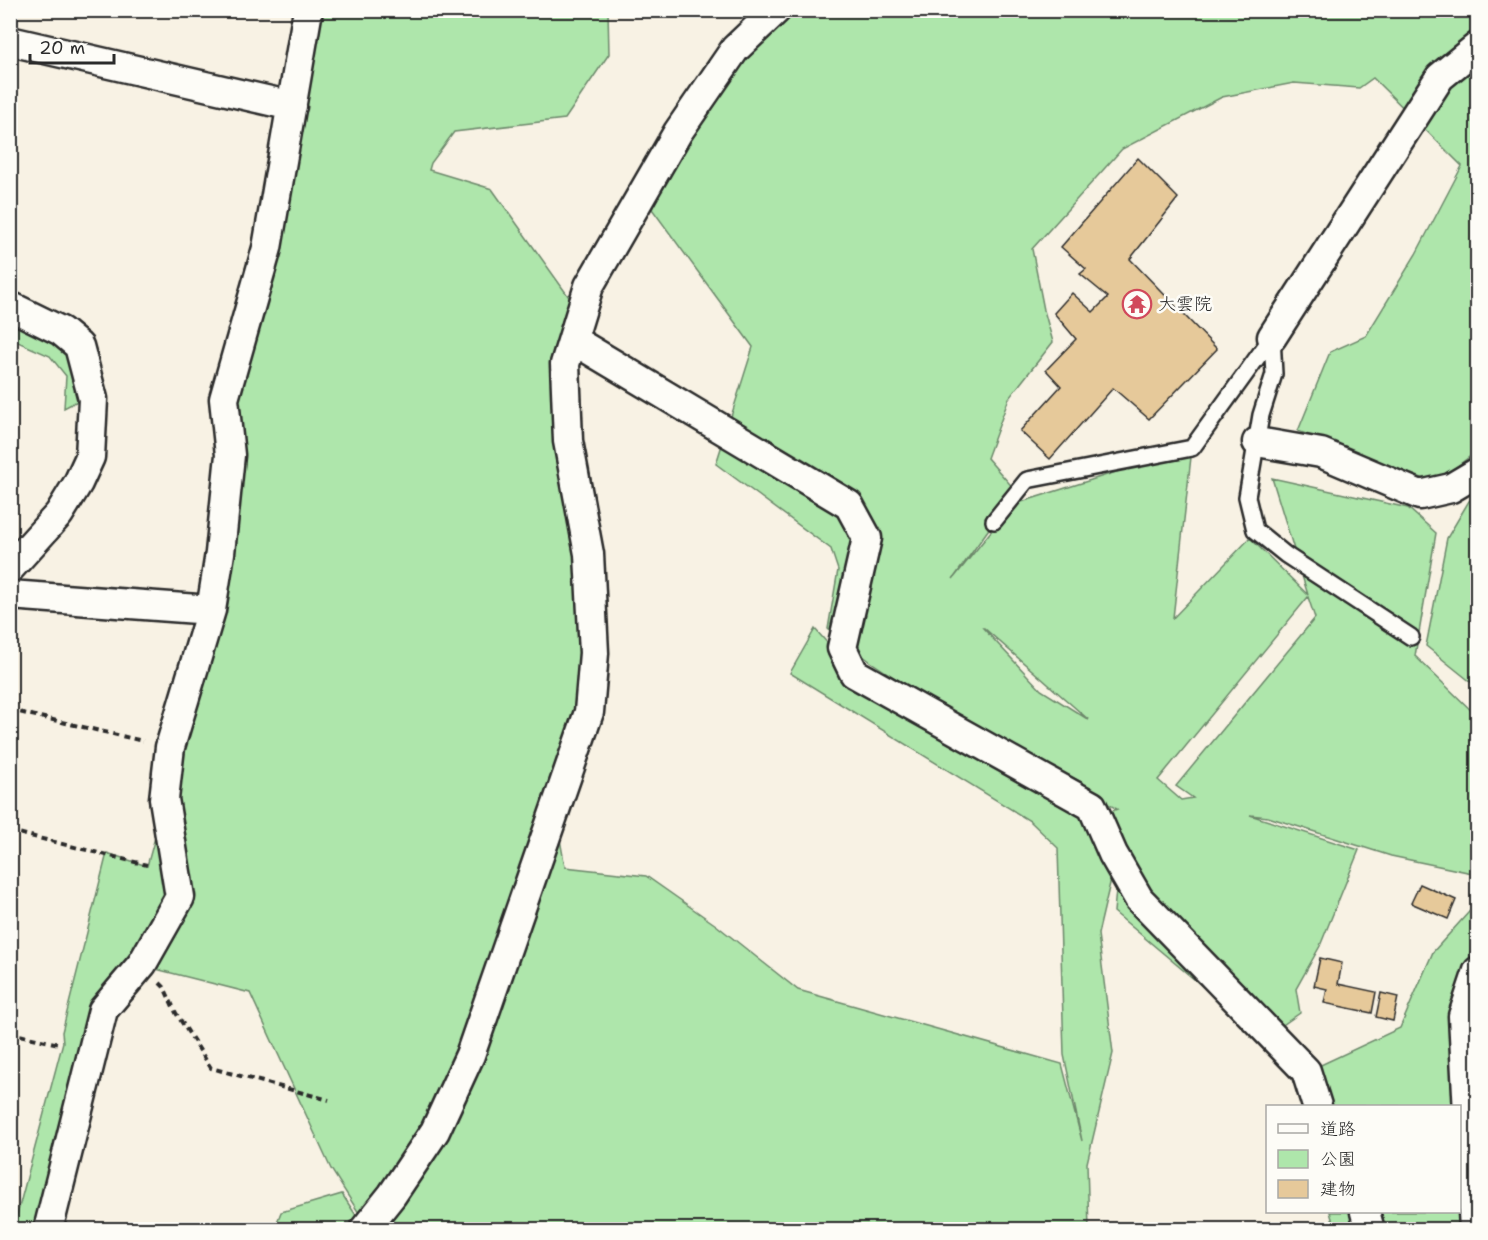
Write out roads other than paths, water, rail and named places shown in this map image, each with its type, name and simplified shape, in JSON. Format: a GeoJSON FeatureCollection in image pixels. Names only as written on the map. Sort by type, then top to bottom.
{"type":"FeatureCollection","features":[{"type":"Feature","properties":{"kind":"street"},"geometry":{"type":"LineString","coordinates":[[48,1230],[101,1014],[142,964],[180,897],[164,799],[170,747],[212,610],[230,455],[224,399],[267,248],[308,10]]}},
{"type":"Feature","properties":{"kind":"street"},"geometry":{"type":"LineString","coordinates":[[364,1230],[392,1196],[435,1131],[470,1055],[589,712],[594,653],[589,554],[568,441],[565,364],[589,286],[678,132],[735,49],[776,10]]}},
{"type":"Feature","properties":{"kind":"street"},"geometry":{"type":"LineString","coordinates":[[10,41],[291,106]]}},
{"type":"Feature","properties":{"kind":"street"},"geometry":{"type":"LineString","coordinates":[[1272,337],[1440,77],[1478,46]]}},
{"type":"Feature","properties":{"kind":"street"},"geometry":{"type":"LineString","coordinates":[[10,306],[61,331],[79,346],[93,399],[90,457],[78,483],[59,514],[10,568]]}},
{"type":"Feature","properties":{"kind":"street"},"geometry":{"type":"LineString","coordinates":[[573,339],[849,505],[867,538],[842,648],[854,673],[1092,806],[1113,854],[1139,899],[1306,1071],[1316,1105]]}},
{"type":"Feature","properties":{"kind":"street"},"geometry":{"type":"LineString","coordinates":[[1257,442],[1321,453],[1420,495],[1451,488],[1478,472]]}},
{"type":"Feature","properties":{"kind":"street"},"geometry":{"type":"LineString","coordinates":[[10,595],[212,610]]}},
{"type":"Feature","properties":{"kind":"street"},"geometry":{"type":"LineString","coordinates":[[1474,1230],[1463,1016],[1478,971]]}},
{"type":"Feature","properties":{"kind":"street"},"geometry":{"type":"LineString","coordinates":[[1365,1213],[1370,1230]]}},
{"type":"Feature","properties":{"kind":"lane"},"geometry":{"type":"LineString","coordinates":[[1272,337],[1274,374],[1261,415],[1247,497],[1255,530],[1286,555],[1411,637]]}},
{"type":"Feature","properties":{"kind":"lane"},"geometry":{"type":"LineString","coordinates":[[994,521],[1027,480],[1192,448],[1272,337]]}},
{"type":"Feature","properties":{"kind":"place","name":"大雲院"},"geometry":{"type":"Point","coordinates":[1137,304]}}]}
